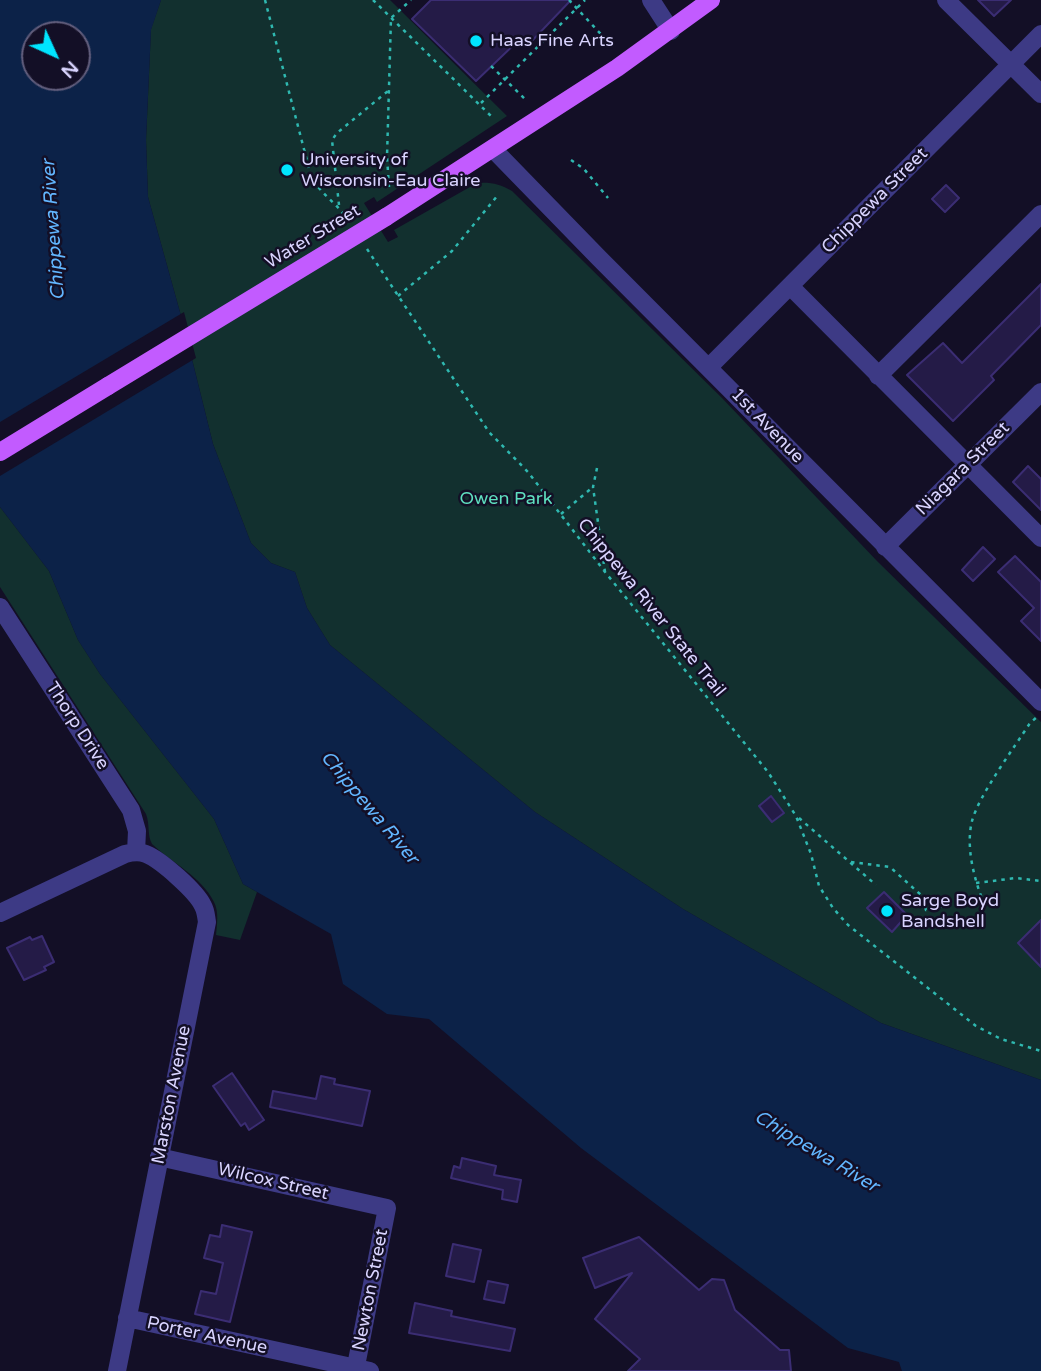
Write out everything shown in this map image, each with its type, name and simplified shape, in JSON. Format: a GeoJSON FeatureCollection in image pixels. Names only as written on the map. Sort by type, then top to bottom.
{"type":"FeatureCollection","features":[{"type":"Feature","properties":{"kind":"main road","name":"Water Street"},"geometry":{"type":"LineString","coordinates":[[0,452],[494,149],[671,31],[711,0]]}},
{"type":"Feature","properties":{"kind":"street"},"geometry":{"type":"LineString","coordinates":[[651,0],[671,31]]}},
{"type":"Feature","properties":{"kind":"street"},"geometry":{"type":"LineString","coordinates":[[946,0],[1041,94]]}},
{"type":"Feature","properties":{"kind":"street","name":"Chippewa Street"},"geometry":{"type":"LineString","coordinates":[[709,367],[1041,34]]}},
{"type":"Feature","properties":{"kind":"street","name":"1st Avenue"},"geometry":{"type":"LineString","coordinates":[[494,149],[886,547],[1039,710]]}},
{"type":"Feature","properties":{"kind":"street"},"geometry":{"type":"LineString","coordinates":[[878,376],[1041,214]]}},
{"type":"Feature","properties":{"kind":"street"},"geometry":{"type":"LineString","coordinates":[[790,286],[1041,538]]}},
{"type":"Feature","properties":{"kind":"street","name":"Niagara Street"},"geometry":{"type":"LineString","coordinates":[[886,547],[1041,392]]}},
{"type":"Feature","properties":{"kind":"street","name":"Thorp Drive"},"geometry":{"type":"LineString","coordinates":[[0,607],[131,810],[137,831],[136,852]]}},
{"type":"Feature","properties":{"kind":"street"},"geometry":{"type":"LineString","coordinates":[[0,913],[125,854],[136,852]]}},
{"type":"Feature","properties":{"kind":"street","name":"Marston Avenue"},"geometry":{"type":"LineString","coordinates":[[117,1371],[207,922],[203,904],[196,894],[157,860],[136,852]]}},
{"type":"Feature","properties":{"kind":"street","name":"Wilcox Street"},"geometry":{"type":"LineString","coordinates":[[159,1157],[387,1208]]}},
{"type":"Feature","properties":{"kind":"street","name":"Newton Street"},"geometry":{"type":"LineString","coordinates":[[360,1370],[387,1208]]}},
{"type":"Feature","properties":{"kind":"street","name":"Porter Avenue"},"geometry":{"type":"LineString","coordinates":[[127,1318],[360,1370]]}},
{"type":"Feature","properties":{"kind":"path"},"geometry":{"type":"LineString","coordinates":[[265,0],[311,176],[317,188],[339,207],[354,229]]}},
{"type":"Feature","properties":{"kind":"path"},"geometry":{"type":"LineString","coordinates":[[373,0],[494,118]]}},
{"type":"Feature","properties":{"kind":"path"},"geometry":{"type":"LineString","coordinates":[[389,187],[387,157],[391,18],[411,0]]}},
{"type":"Feature","properties":{"kind":"path"},"geometry":{"type":"LineString","coordinates":[[569,0],[611,45]]}},
{"type":"Feature","properties":{"kind":"path"},"geometry":{"type":"LineString","coordinates":[[480,104],[585,0]]}},
{"type":"Feature","properties":{"kind":"path"},"geometry":{"type":"LineString","coordinates":[[491,66],[525,99]]}},
{"type":"Feature","properties":{"kind":"path"},"geometry":{"type":"LineString","coordinates":[[339,207],[332,140],[388,91]]}},
{"type":"Feature","properties":{"kind":"path"},"geometry":{"type":"LineString","coordinates":[[571,160],[584,169],[608,198]]}},
{"type":"Feature","properties":{"kind":"path"},"geometry":{"type":"LineString","coordinates":[[398,296],[452,251],[498,195]]}},
{"type":"Feature","properties":{"kind":"path","name":"Chippewa River State Trail"},"geometry":{"type":"LineString","coordinates":[[361,240],[489,432],[528,472],[605,572],[740,736],[796,816],[811,854],[819,886],[833,908],[848,925],[976,1026],[1001,1039],[1041,1051]]}},
{"type":"Feature","properties":{"kind":"path"},"geometry":{"type":"LineString","coordinates":[[597,468],[593,487],[605,572]]}},
{"type":"Feature","properties":{"kind":"path"},"geometry":{"type":"LineString","coordinates":[[560,514],[593,487]]}},
{"type":"Feature","properties":{"kind":"path"},"geometry":{"type":"LineString","coordinates":[[851,862],[890,867],[921,895],[926,910],[981,896],[970,846],[972,822],[976,810],[1039,710]]}},
{"type":"Feature","properties":{"kind":"path"},"geometry":{"type":"LineString","coordinates":[[796,816],[876,884]]}},
{"type":"Feature","properties":{"kind":"path"},"geometry":{"type":"LineString","coordinates":[[976,883],[1016,878],[1041,881]]}},
{"type":"Feature","properties":{"kind":"green space","name":"Owen Park"},"geometry":{"type":"Polygon","coordinates":[[[161,0],[390,0],[507,116],[377,202],[374,197],[364,203],[388,242],[398,237],[394,230],[477,183],[495,184],[512,191],[722,398],[877,561],[1041,722],[1041,1080],[881,1023],[683,909],[535,812],[330,645],[307,608],[295,572],[271,563],[251,543],[213,444],[148,197],[146,140],[151,29],[161,0]]]}},
{"type":"Feature","properties":{"kind":"green space"},"geometry":{"type":"Polygon","coordinates":[[[0,507],[49,571],[78,640],[100,674],[214,819],[243,884],[257,892],[240,940],[216,935],[217,910],[209,893],[194,877],[152,844],[146,814],[0,587],[0,507]]]}},
{"type":"Feature","properties":{"kind":"water","name":"Chippewa River"},"geometry":{"type":"Polygon","coordinates":[[[0,0],[161,0],[151,30],[146,140],[148,197],[213,444],[251,543],[271,563],[295,572],[307,608],[330,645],[535,812],[683,909],[881,1023],[1041,1080],[1041,1371],[902,1371],[899,1362],[848,1348],[581,1148],[429,1019],[387,1014],[343,984],[331,934],[243,884],[214,819],[100,674],[78,640],[49,571],[0,507],[0,0]]]}},
{"type":"Feature","properties":{"kind":"pier"},"geometry":{"type":"Polygon","coordinates":[[[184,312],[196,358],[0,476],[0,422],[184,312]]]}},
{"type":"Feature","properties":{"kind":"building","name":"Haas Fine Arts"},"geometry":{"type":"Polygon","coordinates":[[[431,0],[571,0],[528,45],[521,38],[476,81],[412,19],[431,0]]]}},
{"type":"Feature","properties":{"kind":"building"},"geometry":{"type":"Polygon","coordinates":[[[978,0],[1011,0],[994,16],[978,0]]]}},
{"type":"Feature","properties":{"kind":"building"},"geometry":{"type":"Polygon","coordinates":[[[946,185],[959,198],[945,212],[932,199],[946,185]]]}},
{"type":"Feature","properties":{"kind":"building"},"geometry":{"type":"Polygon","coordinates":[[[1041,284],[1041,325],[991,376],[994,380],[953,421],[907,375],[943,343],[962,363],[1041,284]]]}},
{"type":"Feature","properties":{"kind":"building"},"geometry":{"type":"Polygon","coordinates":[[[1028,466],[1041,479],[1041,510],[1013,482],[1028,466]]]}},
{"type":"Feature","properties":{"kind":"building"},"geometry":{"type":"Polygon","coordinates":[[[983,547],[995,559],[973,581],[962,570],[983,547]]]}},
{"type":"Feature","properties":{"kind":"building"},"geometry":{"type":"Polygon","coordinates":[[[1015,556],[1041,582],[1041,641],[1021,621],[1034,608],[998,572],[1015,556]]]}},
{"type":"Feature","properties":{"kind":"building"},"geometry":{"type":"Polygon","coordinates":[[[771,796],[784,813],[772,822],[759,806],[771,796]]]}},
{"type":"Feature","properties":{"kind":"building","name":"Sarge Boyd Bandshell"},"geometry":{"type":"Polygon","coordinates":[[[884,892],[907,915],[892,932],[867,908],[884,892]]]}},
{"type":"Feature","properties":{"kind":"building"},"geometry":{"type":"Polygon","coordinates":[[[1041,920],[1041,967],[1018,943],[1041,920]]]}},
{"type":"Feature","properties":{"kind":"building"},"geometry":{"type":"Polygon","coordinates":[[[42,936],[54,962],[44,967],[46,970],[24,980],[7,948],[30,937],[32,940],[42,936]]]}},
{"type":"Feature","properties":{"kind":"building"},"geometry":{"type":"Polygon","coordinates":[[[232,1073],[264,1120],[249,1130],[245,1123],[241,1126],[213,1086],[232,1073]]]}},
{"type":"Feature","properties":{"kind":"building"},"geometry":{"type":"Polygon","coordinates":[[[321,1076],[335,1079],[334,1084],[370,1091],[362,1126],[270,1107],[273,1091],[316,1099],[321,1076]]]}},
{"type":"Feature","properties":{"kind":"building"},"geometry":{"type":"Polygon","coordinates":[[[462,1158],[496,1166],[494,1175],[521,1180],[517,1202],[502,1199],[503,1190],[451,1178],[454,1166],[460,1168],[462,1158]]]}},
{"type":"Feature","properties":{"kind":"building"},"geometry":{"type":"Polygon","coordinates":[[[222,1225],[252,1232],[230,1322],[195,1314],[201,1291],[216,1294],[223,1263],[204,1258],[210,1235],[220,1237],[222,1225]]]}},
{"type":"Feature","properties":{"kind":"building"},"geometry":{"type":"Polygon","coordinates":[[[639,1237],[699,1290],[712,1279],[724,1280],[735,1310],[780,1350],[789,1350],[791,1371],[628,1371],[640,1359],[595,1319],[632,1273],[595,1288],[583,1258],[639,1237]]]}},
{"type":"Feature","properties":{"kind":"building"},"geometry":{"type":"Polygon","coordinates":[[[453,1244],[481,1250],[474,1282],[446,1276],[453,1244]]]}},
{"type":"Feature","properties":{"kind":"building"},"geometry":{"type":"Polygon","coordinates":[[[488,1281],[508,1285],[504,1303],[484,1299],[488,1281]]]}},
{"type":"Feature","properties":{"kind":"building"},"geometry":{"type":"Polygon","coordinates":[[[415,1303],[452,1311],[451,1316],[515,1329],[510,1351],[409,1333],[415,1303]]]}},
{"type":"Feature","properties":{"kind":"place","name":"Haas Fine Arts"},"geometry":{"type":"Point","coordinates":[476,41]}},
{"type":"Feature","properties":{"kind":"place","name":"University of Wisconsin-Eau Claire"},"geometry":{"type":"Point","coordinates":[287,170]}},
{"type":"Feature","properties":{"kind":"place","name":"Sarge Boyd Bandshell"},"geometry":{"type":"Point","coordinates":[887,911]}}]}
